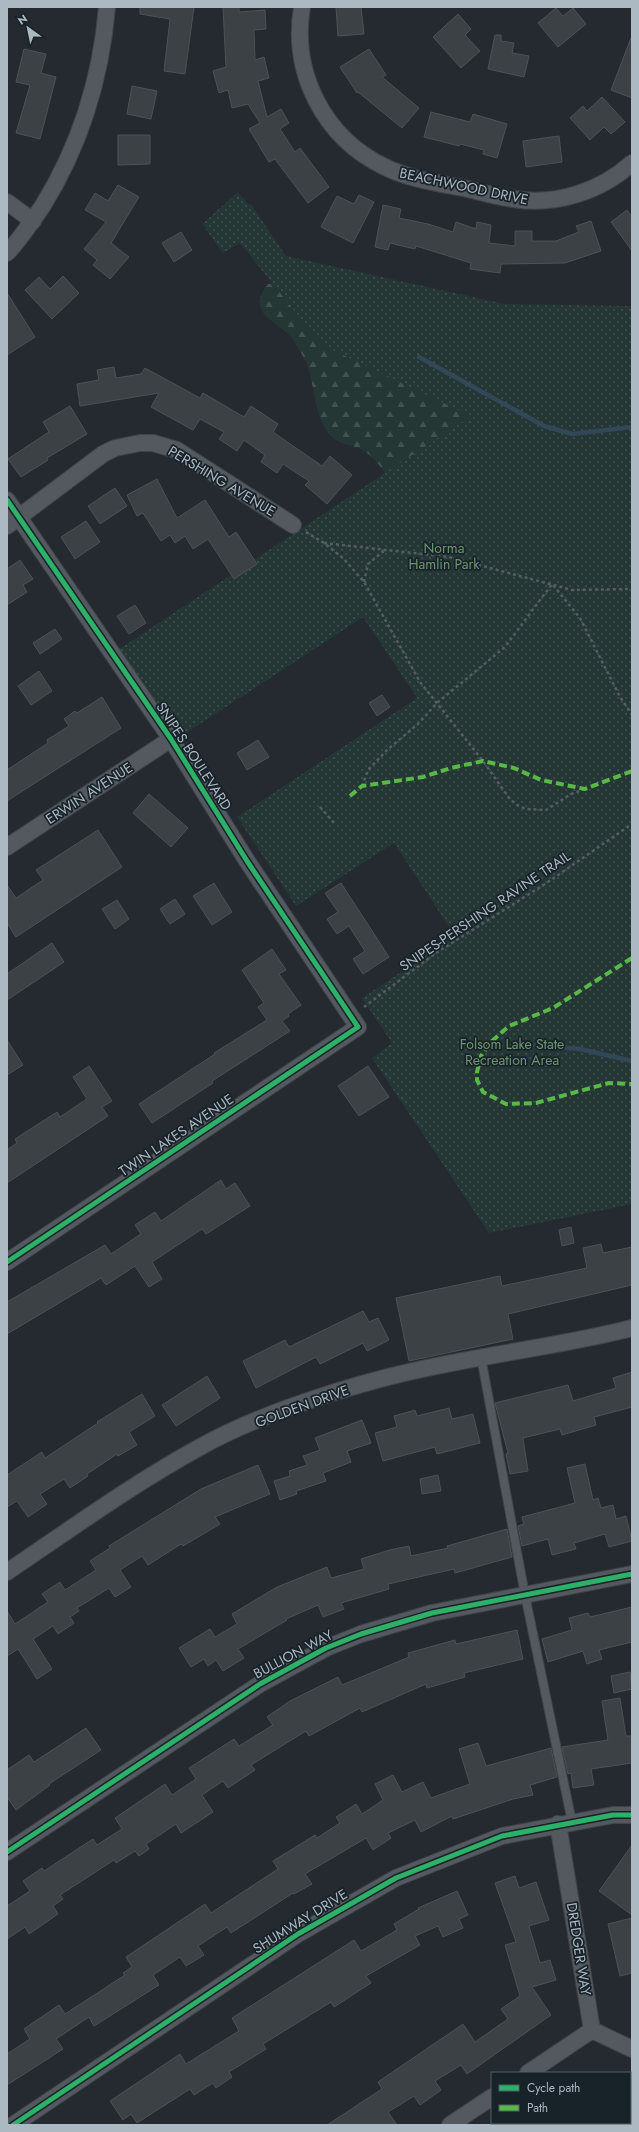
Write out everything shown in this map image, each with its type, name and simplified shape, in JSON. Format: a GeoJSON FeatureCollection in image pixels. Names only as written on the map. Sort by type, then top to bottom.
{"type":"FeatureCollection","features":[{"type":"Feature","properties":{"kind":"street"},"geometry":{"type":"LineString","coordinates":[[7,253],[32,221],[55,186],[71,154],[92,95],[105,31],[107,7]]}},
{"type":"Feature","properties":{"kind":"street","name":"BEACHWOOD DRIVE"},"geometry":{"type":"LineString","coordinates":[[302,7],[300,23],[300,50],[307,80],[316,101],[328,121],[349,144],[384,167],[413,177],[508,198],[545,201],[576,195],[590,190],[617,175],[632,163]]}},
{"type":"Feature","properties":{"kind":"street"},"geometry":{"type":"LineString","coordinates":[[7,202],[32,221]]}},
{"type":"Feature","properties":{"kind":"street","name":"PERSHING AVENUE"},"geometry":{"type":"LineString","coordinates":[[13,522],[104,454],[127,445],[153,443],[177,450],[293,525]]}},
{"type":"Feature","properties":{"kind":"street","name":"SNIPES BOULEVARD"},"geometry":{"type":"LineString","coordinates":[[7,500],[13,522],[171,739],[247,861],[354,1023]]}},
{"type":"Feature","properties":{"kind":"street","name":"ERWIN AVENUE"},"geometry":{"type":"LineString","coordinates":[[7,846],[171,739]]}},
{"type":"Feature","properties":{"kind":"street","name":"TWIN LAKES AVENUE"},"geometry":{"type":"LineString","coordinates":[[7,1262],[354,1023]]}},
{"type":"Feature","properties":{"kind":"street","name":"GOLDEN DRIVE"},"geometry":{"type":"LineString","coordinates":[[7,1572],[136,1486],[203,1445],[251,1424],[340,1391],[385,1378],[481,1357],[603,1336],[632,1328]]}},
{"type":"Feature","properties":{"kind":"street","name":"BULLION WAY"},"geometry":{"type":"LineString","coordinates":[[7,1852],[260,1684],[293,1665],[347,1640],[396,1623],[432,1613],[632,1574]]}},
{"type":"Feature","properties":{"kind":"street","name":"SHUMWAY DRIVE"},"geometry":{"type":"LineString","coordinates":[[13,2125],[298,1934],[396,1878],[502,1836],[613,1815],[632,1815]]}},
{"type":"Feature","properties":{"kind":"street","name":"DREDGER WAY"},"geometry":{"type":"LineString","coordinates":[[565,1823],[592,2030]]}},
{"type":"Feature","properties":{"kind":"street"},"geometry":{"type":"LineString","coordinates":[[529,2072],[592,2030],[632,2049]]}},
{"type":"Feature","properties":{"kind":"street"},"geometry":{"type":"LineString","coordinates":[[450,2125],[491,2098]]}},
{"type":"Feature","properties":{"kind":"lane"},"geometry":{"type":"LineString","coordinates":[[481,1357],[565,1823]]}},
{"type":"Feature","properties":{"kind":"path"},"geometry":{"type":"LineString","coordinates":[[293,525],[324,543],[344,559],[364,582],[420,682],[483,761],[502,790],[517,805],[526,809],[546,810],[571,794],[585,789]]}},
{"type":"Feature","properties":{"kind":"path"},"geometry":{"type":"LineString","coordinates":[[324,543],[449,557],[572,590],[632,588]]}},
{"type":"Feature","properties":{"kind":"path"},"geometry":{"type":"LineString","coordinates":[[364,582],[368,564],[386,549]]}},
{"type":"Feature","properties":{"kind":"path"},"geometry":{"type":"LineString","coordinates":[[362,786],[368,770],[387,750],[418,724],[437,703],[505,646],[552,584]]}},
{"type":"Feature","properties":{"kind":"path"},"geometry":{"type":"LineString","coordinates":[[552,584],[580,618],[604,662],[619,695],[632,715]]}},
{"type":"Feature","properties":{"kind":"path"},"geometry":{"type":"LineString","coordinates":[[320,807],[336,824]]}},
{"type":"Feature","properties":{"kind":"green space","name":"Folsom Lake State Recreation Area"},"geometry":{"type":"Polygon","coordinates":[[[238,192],[249,205],[251,204],[286,256],[505,304],[632,306],[632,1204],[489,1233],[372,1058],[392,1043],[362,998],[455,936],[394,843],[296,906],[237,817],[417,698],[363,617],[177,739],[118,650],[471,416],[322,345],[240,243],[223,253],[202,224],[238,192]]]}},
{"type":"Feature","properties":{"kind":"green space"},"geometry":{"type":"Polygon","coordinates":[[[268,284],[310,285],[498,390],[396,490],[374,459],[360,449],[338,442],[325,429],[318,411],[307,364],[289,335],[262,311],[260,304],[261,295],[268,284]]]}},
{"type":"Feature","properties":{"kind":"building"},"geometry":{"type":"Polygon","coordinates":[[[140,7],[194,7],[185,74],[164,71],[170,19],[140,14],[140,7]]]}},
{"type":"Feature","properties":{"kind":"building"},"geometry":{"type":"Polygon","coordinates":[[[223,7],[239,7],[239,12],[265,10],[266,29],[254,30],[255,60],[264,57],[269,78],[258,81],[267,117],[281,109],[289,123],[280,129],[295,152],[300,148],[329,187],[308,203],[275,159],[269,162],[249,129],[260,123],[248,104],[232,108],[228,90],[219,93],[213,71],[226,67],[223,7]]]}},
{"type":"Feature","properties":{"kind":"building"},"geometry":{"type":"Polygon","coordinates":[[[336,7],[361,7],[364,34],[338,36],[336,7]]]}},
{"type":"Feature","properties":{"kind":"building"},"geometry":{"type":"Polygon","coordinates":[[[556,8],[563,16],[573,8],[586,24],[558,47],[538,23],[556,8]]]}},
{"type":"Feature","properties":{"kind":"building"},"geometry":{"type":"Polygon","coordinates":[[[458,14],[471,29],[465,35],[480,51],[461,68],[433,37],[458,14]]]}},
{"type":"Feature","properties":{"kind":"building"},"geometry":{"type":"Polygon","coordinates":[[[495,35],[501,35],[501,41],[514,43],[512,53],[529,56],[524,77],[488,69],[495,35]]]}},
{"type":"Feature","properties":{"kind":"building"},"geometry":{"type":"Polygon","coordinates":[[[632,38],[632,98],[611,90],[632,38]]]}},
{"type":"Feature","properties":{"kind":"building"},"geometry":{"type":"Polygon","coordinates":[[[24,49],[46,54],[41,73],[56,77],[40,139],[16,133],[30,85],[16,82],[24,49]]]}},
{"type":"Feature","properties":{"kind":"building"},"geometry":{"type":"Polygon","coordinates":[[[369,49],[386,75],[382,77],[419,108],[402,128],[358,92],[357,93],[340,67],[369,49]]]}},
{"type":"Feature","properties":{"kind":"building"},"geometry":{"type":"Polygon","coordinates":[[[132,86],[157,91],[151,119],[127,114],[132,86]]]}},
{"type":"Feature","properties":{"kind":"building"},"geometry":{"type":"Polygon","coordinates":[[[602,97],[625,122],[611,134],[604,127],[590,140],[570,118],[583,106],[587,111],[602,97]]]}},
{"type":"Feature","properties":{"kind":"building"},"geometry":{"type":"Polygon","coordinates":[[[431,112],[470,122],[473,114],[507,124],[497,158],[483,154],[484,150],[460,144],[459,146],[424,137],[431,112]]]}},
{"type":"Feature","properties":{"kind":"building"},"geometry":{"type":"Polygon","coordinates":[[[118,135],[150,135],[150,164],[118,165],[118,135]]]}},
{"type":"Feature","properties":{"kind":"building"},"geometry":{"type":"Polygon","coordinates":[[[559,136],[562,162],[526,167],[523,141],[559,136]]]}},
{"type":"Feature","properties":{"kind":"building"},"geometry":{"type":"Polygon","coordinates":[[[118,185],[139,197],[111,243],[129,257],[110,279],[93,265],[97,260],[84,249],[106,222],[85,210],[95,193],[108,201],[118,185]]]}},
{"type":"Feature","properties":{"kind":"building"},"geometry":{"type":"Polygon","coordinates":[[[359,195],[374,202],[353,243],[321,227],[337,196],[354,204],[359,195]]]}},
{"type":"Feature","properties":{"kind":"building"},"geometry":{"type":"Polygon","coordinates":[[[383,205],[401,209],[399,218],[428,224],[453,232],[456,222],[476,229],[477,222],[491,225],[489,243],[515,246],[515,231],[532,231],[532,241],[556,241],[579,232],[576,226],[591,221],[601,251],[565,263],[501,264],[500,273],[470,269],[471,263],[416,246],[415,249],[390,243],[388,250],[375,247],[383,205]]]}},
{"type":"Feature","properties":{"kind":"building"},"geometry":{"type":"Polygon","coordinates":[[[627,210],[632,217],[632,251],[611,222],[627,210]]]}},
{"type":"Feature","properties":{"kind":"building"},"geometry":{"type":"Polygon","coordinates":[[[181,232],[192,250],[174,262],[162,243],[181,232]]]}},
{"type":"Feature","properties":{"kind":"building"},"geometry":{"type":"Polygon","coordinates":[[[63,276],[79,293],[52,319],[25,290],[39,277],[50,289],[63,276]]]}},
{"type":"Feature","properties":{"kind":"building"},"geometry":{"type":"Polygon","coordinates":[[[7,293],[35,337],[7,355],[7,293]]]}},
{"type":"Feature","properties":{"kind":"building"},"geometry":{"type":"Polygon","coordinates":[[[114,367],[116,378],[141,374],[145,368],[200,398],[203,393],[244,417],[251,406],[278,424],[273,432],[322,466],[330,456],[352,475],[327,504],[305,485],[309,481],[283,464],[277,473],[261,462],[265,455],[244,440],[237,451],[219,439],[224,432],[200,419],[193,430],[151,407],[159,393],[80,406],[77,384],[99,380],[97,370],[114,367]]]}},
{"type":"Feature","properties":{"kind":"building"},"geometry":{"type":"Polygon","coordinates":[[[70,406],[87,434],[47,458],[48,460],[21,477],[8,459],[49,432],[43,422],[70,406]]]}},
{"type":"Feature","properties":{"kind":"building"},"geometry":{"type":"Polygon","coordinates":[[[157,479],[177,518],[205,500],[229,537],[236,532],[257,564],[234,579],[208,539],[193,549],[185,536],[175,543],[170,535],[161,541],[143,513],[137,516],[127,495],[157,479]]]}},
{"type":"Feature","properties":{"kind":"building"},"geometry":{"type":"Polygon","coordinates":[[[115,488],[127,506],[100,524],[88,506],[115,488]]]}},
{"type":"Feature","properties":{"kind":"building"},"geometry":{"type":"Polygon","coordinates":[[[86,521],[100,542],[75,559],[61,537],[86,521]]]}},
{"type":"Feature","properties":{"kind":"building"},"geometry":{"type":"Polygon","coordinates":[[[20,560],[33,579],[23,585],[27,592],[7,605],[7,569],[20,560]]]}},
{"type":"Feature","properties":{"kind":"building"},"geometry":{"type":"Polygon","coordinates":[[[135,605],[146,623],[129,634],[117,616],[135,605]]]}},
{"type":"Feature","properties":{"kind":"building"},"geometry":{"type":"Polygon","coordinates":[[[55,629],[62,639],[40,654],[33,643],[55,629]]]}},
{"type":"Feature","properties":{"kind":"building"},"geometry":{"type":"Polygon","coordinates":[[[39,671],[52,691],[31,705],[18,686],[39,671]]]}},
{"type":"Feature","properties":{"kind":"building"},"geometry":{"type":"Polygon","coordinates":[[[382,695],[390,707],[377,716],[369,703],[382,695]]]}},
{"type":"Feature","properties":{"kind":"building"},"geometry":{"type":"Polygon","coordinates":[[[102,697],[121,728],[7,801],[7,770],[48,743],[47,740],[69,726],[64,719],[75,711],[77,713],[102,697]]]}},
{"type":"Feature","properties":{"kind":"building"},"geometry":{"type":"Polygon","coordinates":[[[258,740],[269,757],[247,770],[237,753],[258,740]]]}},
{"type":"Feature","properties":{"kind":"building"},"geometry":{"type":"Polygon","coordinates":[[[149,794],[188,828],[171,847],[133,813],[149,794]]]}},
{"type":"Feature","properties":{"kind":"building"},"geometry":{"type":"Polygon","coordinates":[[[98,830],[122,867],[16,937],[7,923],[7,885],[16,898],[43,880],[36,870],[98,830]]]}},
{"type":"Feature","properties":{"kind":"building"},"geometry":{"type":"Polygon","coordinates":[[[214,883],[232,912],[212,925],[193,896],[214,883]]]}},
{"type":"Feature","properties":{"kind":"building"},"geometry":{"type":"Polygon","coordinates":[[[341,883],[389,957],[363,974],[353,959],[365,951],[349,926],[337,934],[327,919],[338,912],[325,893],[341,883]]]}},
{"type":"Feature","properties":{"kind":"building"},"geometry":{"type":"Polygon","coordinates":[[[175,899],[185,914],[170,924],[160,909],[175,899]]]}},
{"type":"Feature","properties":{"kind":"building"},"geometry":{"type":"Polygon","coordinates":[[[117,900],[129,919],[115,929],[102,909],[117,900]]]}},
{"type":"Feature","properties":{"kind":"building"},"geometry":{"type":"Polygon","coordinates":[[[52,943],[64,962],[7,1000],[7,974],[52,943]]]}},
{"type":"Feature","properties":{"kind":"building"},"geometry":{"type":"Polygon","coordinates":[[[272,949],[286,970],[279,974],[301,1005],[288,1014],[289,1016],[282,1021],[290,1031],[212,1081],[213,1083],[152,1123],[139,1104],[215,1054],[214,1053],[267,1020],[258,1007],[264,1003],[242,970],[272,949]]]}},
{"type":"Feature","properties":{"kind":"building"},"geometry":{"type":"Polygon","coordinates":[[[7,1040],[23,1065],[7,1075],[7,1040]]]}},
{"type":"Feature","properties":{"kind":"building"},"geometry":{"type":"Polygon","coordinates":[[[89,1066],[112,1101],[102,1107],[108,1116],[7,1183],[7,1150],[17,1143],[15,1139],[57,1112],[60,1117],[87,1099],[73,1077],[89,1066]]]}},
{"type":"Feature","properties":{"kind":"building"},"geometry":{"type":"Polygon","coordinates":[[[368,1066],[389,1097],[359,1116],[338,1086],[368,1066]]]}},
{"type":"Feature","properties":{"kind":"building"},"geometry":{"type":"Polygon","coordinates":[[[221,1180],[226,1189],[235,1183],[250,1206],[206,1234],[202,1229],[152,1262],[162,1279],[149,1287],[135,1266],[106,1285],[101,1278],[7,1334],[7,1302],[105,1245],[111,1254],[141,1234],[135,1225],[155,1212],[161,1221],[221,1180]]]}},
{"type":"Feature","properties":{"kind":"building"},"geometry":{"type":"Polygon","coordinates":[[[571,1227],[574,1243],[562,1246],[559,1230],[571,1227]]]}},
{"type":"Feature","properties":{"kind":"building"},"geometry":{"type":"Polygon","coordinates":[[[601,1244],[603,1253],[632,1247],[632,1285],[508,1314],[513,1339],[409,1361],[396,1298],[500,1276],[502,1286],[587,1268],[583,1248],[601,1244]]]}},
{"type":"Feature","properties":{"kind":"building"},"geometry":{"type":"Polygon","coordinates":[[[363,1311],[369,1322],[378,1318],[389,1340],[367,1351],[363,1343],[320,1364],[316,1357],[256,1388],[243,1361],[285,1340],[289,1347],[363,1311]]]}},
{"type":"Feature","properties":{"kind":"building"},"geometry":{"type":"Polygon","coordinates":[[[632,1372],[632,1407],[594,1417],[596,1425],[562,1435],[560,1429],[523,1438],[528,1471],[510,1474],[506,1454],[508,1453],[495,1403],[568,1385],[573,1401],[616,1388],[613,1378],[632,1372]]]}},
{"type":"Feature","properties":{"kind":"building"},"geometry":{"type":"Polygon","coordinates":[[[207,1376],[220,1398],[176,1426],[162,1405],[207,1376]]]}},
{"type":"Feature","properties":{"kind":"building"},"geometry":{"type":"Polygon","coordinates":[[[142,1394],[155,1416],[129,1432],[137,1445],[118,1456],[117,1454],[87,1474],[88,1476],[70,1488],[64,1479],[40,1494],[47,1504],[28,1517],[17,1501],[7,1507],[7,1475],[42,1452],[45,1458],[98,1423],[97,1422],[142,1394]]]}},
{"type":"Feature","properties":{"kind":"building"},"geometry":{"type":"Polygon","coordinates":[[[449,1408],[452,1419],[473,1414],[480,1443],[437,1454],[435,1447],[383,1461],[375,1433],[397,1427],[394,1416],[415,1410],[417,1416],[449,1408]]]}},
{"type":"Feature","properties":{"kind":"building"},"geometry":{"type":"Polygon","coordinates":[[[362,1420],[371,1443],[347,1451],[351,1462],[323,1473],[326,1481],[296,1491],[297,1494],[280,1500],[274,1481],[290,1476],[289,1471],[307,1465],[303,1456],[320,1450],[315,1438],[362,1420]]]}},
{"type":"Feature","properties":{"kind":"building"},"geometry":{"type":"Polygon","coordinates":[[[585,1464],[593,1500],[598,1498],[601,1508],[613,1505],[616,1519],[626,1516],[632,1541],[609,1547],[605,1534],[574,1543],[576,1549],[552,1555],[548,1539],[522,1546],[518,1526],[524,1524],[522,1517],[575,1503],[567,1468],[585,1464]]]}},
{"type":"Feature","properties":{"kind":"building"},"geometry":{"type":"Polygon","coordinates":[[[258,1465],[270,1494],[215,1517],[220,1524],[183,1546],[181,1544],[148,1565],[142,1556],[120,1570],[131,1587],[115,1597],[109,1588],[77,1608],[79,1611],[70,1617],[74,1623],[58,1634],[53,1626],[33,1639],[52,1669],[37,1679],[18,1649],[7,1656],[7,1611],[15,1624],[48,1602],[42,1594],[60,1582],[65,1590],[96,1570],[90,1561],[110,1548],[109,1546],[201,1489],[258,1465]]]}},
{"type":"Feature","properties":{"kind":"building"},"geometry":{"type":"Polygon","coordinates":[[[438,1475],[441,1491],[422,1494],[420,1479],[438,1475]]]}},
{"type":"Feature","properties":{"kind":"building"},"geometry":{"type":"Polygon","coordinates":[[[507,1529],[512,1557],[455,1573],[454,1569],[388,1584],[389,1589],[341,1603],[344,1609],[323,1617],[318,1605],[286,1619],[287,1620],[238,1649],[244,1658],[223,1671],[216,1660],[208,1666],[204,1659],[191,1667],[179,1648],[210,1629],[215,1637],[237,1624],[232,1614],[277,1587],[327,1567],[331,1578],[364,1569],[361,1559],[390,1550],[409,1546],[411,1556],[448,1548],[447,1546],[507,1529]]]}},
{"type":"Feature","properties":{"kind":"building"},"geometry":{"type":"Polygon","coordinates":[[[632,1607],[632,1642],[599,1650],[602,1659],[587,1664],[583,1651],[548,1662],[542,1639],[572,1630],[569,1618],[588,1613],[590,1617],[632,1607]]]}},
{"type":"Feature","properties":{"kind":"building"},"geometry":{"type":"Polygon","coordinates":[[[517,1630],[523,1659],[464,1673],[465,1677],[427,1688],[426,1684],[362,1712],[360,1708],[309,1736],[306,1731],[251,1765],[255,1770],[228,1788],[223,1781],[202,1795],[213,1812],[181,1833],[176,1824],[146,1844],[149,1849],[139,1856],[135,1851],[116,1863],[114,1860],[60,1895],[63,1899],[53,1906],[58,1914],[29,1934],[25,1927],[7,1939],[7,1906],[30,1891],[23,1881],[42,1868],[44,1871],[93,1839],[97,1845],[122,1829],[115,1818],[165,1784],[172,1795],[196,1779],[189,1768],[234,1739],[239,1746],[273,1725],[267,1717],[290,1701],[338,1677],[342,1685],[409,1657],[408,1653],[455,1640],[456,1644],[517,1630]]]}},
{"type":"Feature","properties":{"kind":"building"},"geometry":{"type":"Polygon","coordinates":[[[630,1672],[632,1689],[614,1693],[611,1676],[630,1672]]]}},
{"type":"Feature","properties":{"kind":"building"},"geometry":{"type":"Polygon","coordinates":[[[620,1698],[626,1736],[632,1736],[632,1763],[591,1769],[594,1785],[573,1788],[571,1773],[568,1774],[562,1747],[608,1740],[602,1701],[620,1698]]]}},
{"type":"Feature","properties":{"kind":"building"},"geometry":{"type":"Polygon","coordinates":[[[86,1728],[101,1750],[49,1784],[50,1785],[16,1810],[7,1797],[7,1770],[29,1755],[34,1762],[86,1728]]]}},
{"type":"Feature","properties":{"kind":"building"},"geometry":{"type":"Polygon","coordinates":[[[478,1743],[486,1766],[551,1748],[557,1777],[530,1785],[533,1795],[513,1799],[453,1819],[452,1816],[421,1832],[415,1820],[388,1833],[391,1838],[373,1850],[366,1838],[305,1874],[312,1884],[294,1894],[293,1893],[231,1933],[227,1927],[198,1946],[204,1955],[186,1966],[180,1957],[153,1975],[159,1985],[94,2026],[89,2017],[56,2039],[63,2049],[7,2085],[7,2054],[30,2039],[24,2029],[59,2005],[65,2014],[125,1975],[123,1973],[132,1967],[126,1957],[205,1904],[211,1913],[278,1869],[273,1861],[315,1835],[317,1838],[340,1823],[336,1817],[356,1804],[362,1814],[383,1800],[375,1784],[393,1775],[402,1792],[423,1782],[431,1798],[470,1784],[459,1749],[478,1743]]]}},
{"type":"Feature","properties":{"kind":"building"},"geometry":{"type":"Polygon","coordinates":[[[632,1845],[632,1915],[599,1891],[632,1845]]]}},
{"type":"Feature","properties":{"kind":"building"},"geometry":{"type":"Polygon","coordinates":[[[515,1876],[519,1888],[536,1882],[549,1920],[529,1926],[540,1963],[550,1960],[556,1980],[532,1987],[551,2015],[467,2074],[461,2065],[435,2081],[441,2090],[420,2105],[414,2096],[388,2112],[397,2125],[327,2125],[382,2089],[378,2082],[463,2024],[475,2042],[508,2019],[501,2009],[520,1996],[505,1945],[516,1942],[495,1883],[515,1876]]]}},
{"type":"Feature","properties":{"kind":"building"},"geometry":{"type":"Polygon","coordinates":[[[457,1891],[468,1915],[459,1919],[463,1928],[443,1937],[438,1926],[415,1936],[420,1945],[366,1976],[371,1983],[334,2007],[331,2002],[263,2044],[266,2049],[229,2072],[232,2077],[216,2088],[213,2083],[194,2095],[190,2089],[137,2123],[131,2114],[123,2120],[110,2101],[180,2054],[186,2064],[239,2031],[232,2018],[354,1940],[361,1951],[397,1930],[394,1924],[419,1909],[418,1908],[457,1891]]]}},
{"type":"Feature","properties":{"kind":"building"},"geometry":{"type":"Polygon","coordinates":[[[632,1918],[632,1973],[620,1976],[608,1924],[632,1918]]]}},
{"type":"Feature","properties":{"kind":"waterway"},"geometry":{"type":"LineString","coordinates":[[419,357],[544,426],[572,434],[632,427]]}},
{"type":"Feature","properties":{"kind":"waterway"},"geometry":{"type":"LineString","coordinates":[[536,1045],[580,1049],[632,1061]]}},
{"type":"Feature","properties":{"kind":"marked path"},"geometry":{"type":"LineString","coordinates":[[350,796],[362,786],[423,777],[451,768],[483,761],[514,768],[541,780],[585,789],[632,771]]}},
{"type":"Feature","properties":{"kind":"marked path"},"geometry":{"type":"LineString","coordinates":[[632,958],[553,1008],[509,1026],[492,1041],[481,1056],[477,1072],[477,1080],[483,1092],[506,1104],[536,1103],[609,1083],[632,1084]]}},
{"type":"Feature","properties":{"kind":"cycle path"},"geometry":{"type":"LineString","coordinates":[[7,500],[171,739],[247,861],[358,1027],[7,1262]]}},
{"type":"Feature","properties":{"kind":"cycle path"},"geometry":{"type":"LineString","coordinates":[[7,1852],[260,1684],[326,1648],[361,1634],[432,1613],[632,1574]]}},
{"type":"Feature","properties":{"kind":"cycle path"},"geometry":{"type":"LineString","coordinates":[[13,2125],[298,1934],[396,1878],[502,1836],[613,1815],[632,1815]]}},
{"type":"Feature","properties":{"kind":"park label","name":"Norma Hamlin Park"},"geometry":{"type":"Point","coordinates":[444,556]}}]}
